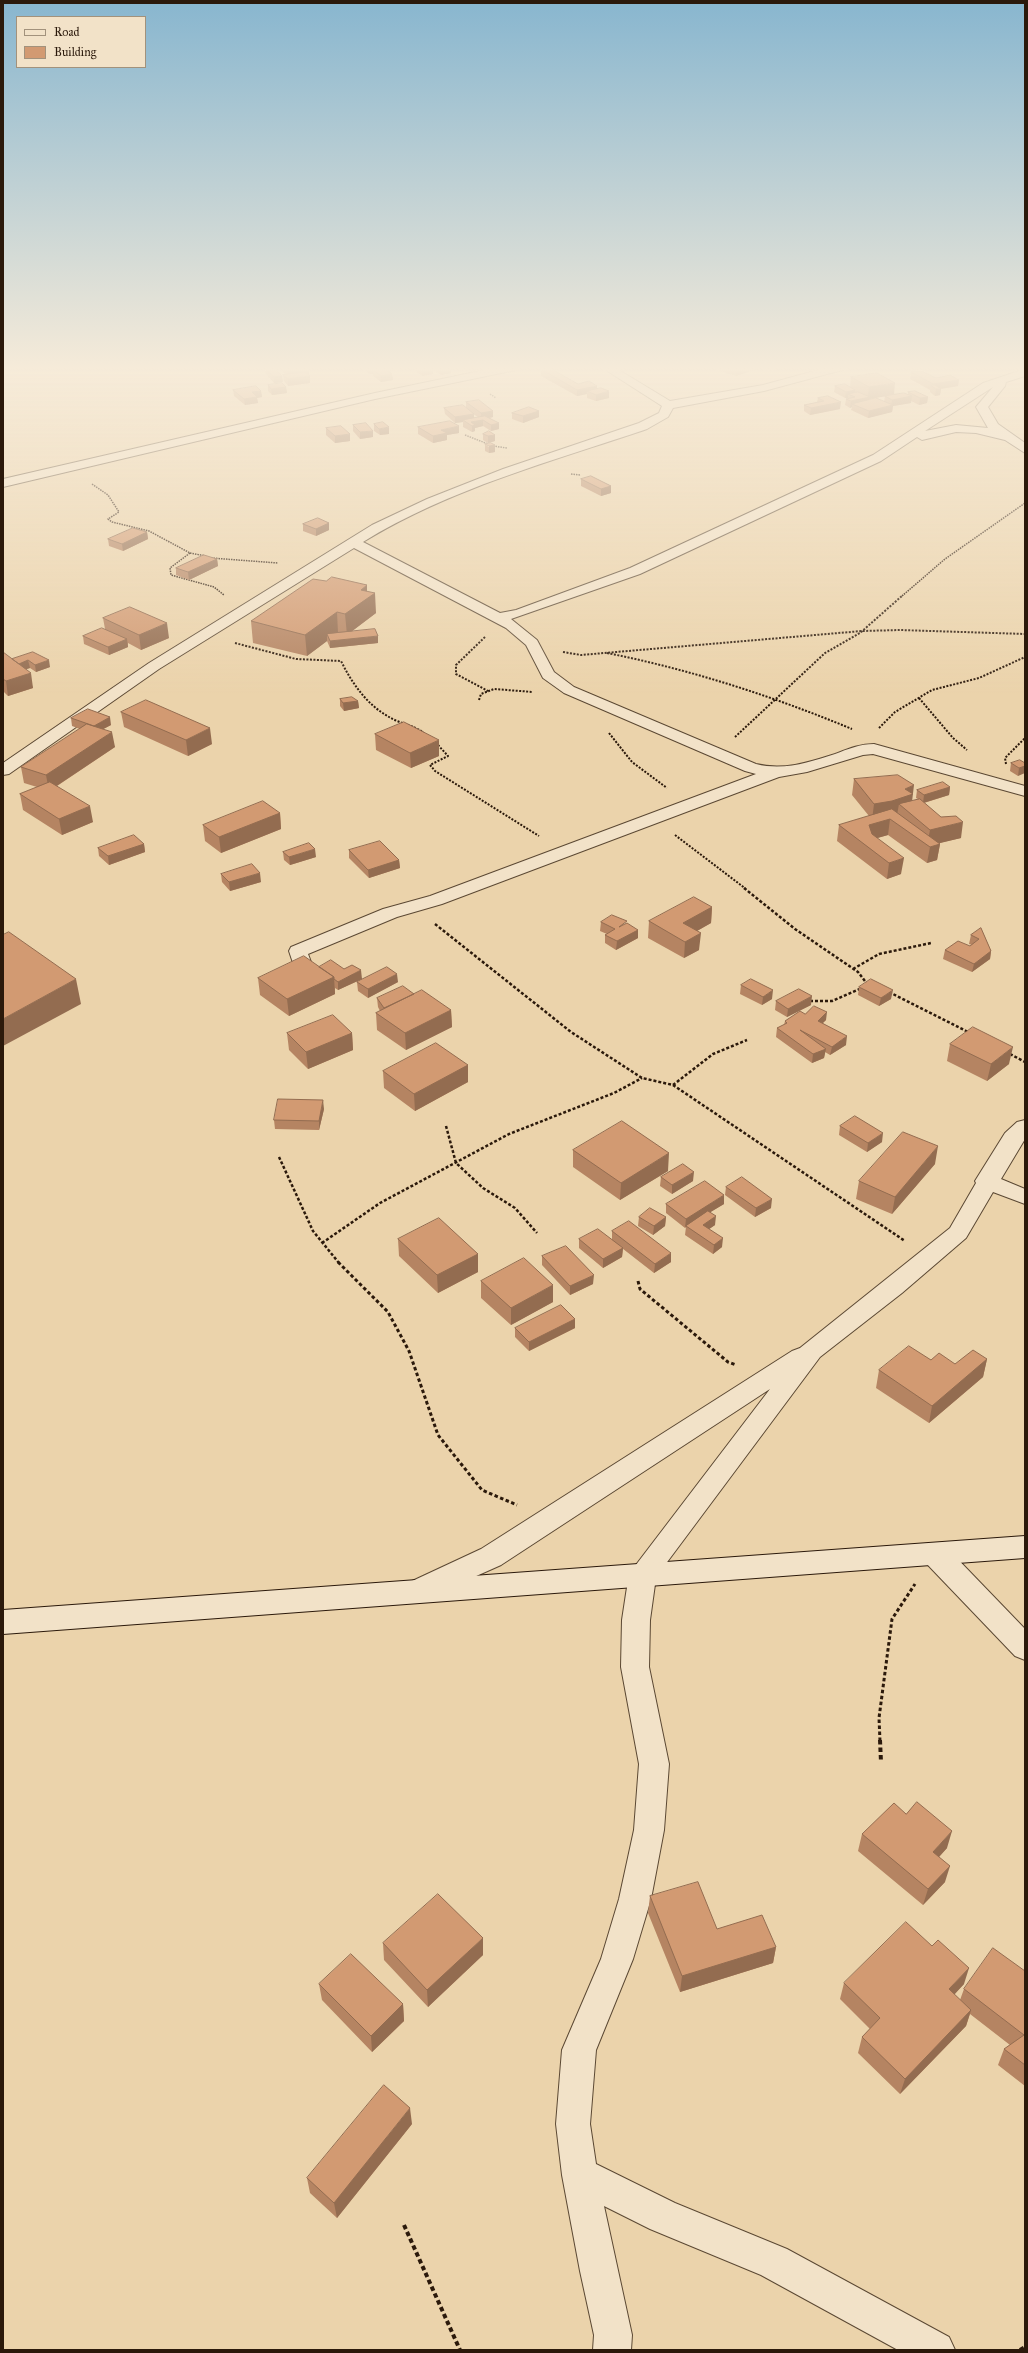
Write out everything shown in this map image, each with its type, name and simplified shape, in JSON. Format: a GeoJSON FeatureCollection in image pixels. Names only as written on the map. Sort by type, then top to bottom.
{"type":"FeatureCollection","features":[{"type":"Feature","properties":{"kind":"street"},"geometry":{"type":"LineString","coordinates":[[3,483],[31,477]]}},
{"type":"Feature","properties":{"kind":"street"},"geometry":{"type":"LineString","coordinates":[[3,770],[154,666],[353,542],[377,528],[446,496],[496,477]]}},
{"type":"Feature","properties":{"kind":"street"},"geometry":{"type":"LineString","coordinates":[[501,620],[635,572],[837,477]]}},
{"type":"Feature","properties":{"kind":"street"},"geometry":{"type":"LineString","coordinates":[[353,542],[511,625],[534,647],[548,675],[580,695],[750,768],[774,774]]}},
{"type":"Feature","properties":{"kind":"street"},"geometry":{"type":"LineString","coordinates":[[301,962],[298,951],[390,913],[436,900],[566,850],[774,774],[800,770],[861,750],[874,749],[886,752],[1025,791]]}},
{"type":"Feature","properties":{"kind":"street"},"geometry":{"type":"LineString","coordinates":[[418,1591],[491,1557],[811,1351],[958,1233],[966,1222],[986,1181],[1013,1138],[1025,1126]]}},
{"type":"Feature","properties":{"kind":"street"},"geometry":{"type":"LineString","coordinates":[[986,1181],[1025,1197]]}},
{"type":"Feature","properties":{"kind":"street"},"geometry":{"type":"LineString","coordinates":[[612,2350],[613,2335],[598,2271],[580,2175],[573,2124],[579,2050],[617,1959],[635,1898],[649,1830],[654,1764],[635,1667],[636,1620],[643,1574],[776,1400],[811,1351]]}},
{"type":"Feature","properties":{"kind":"street"},"geometry":{"type":"LineString","coordinates":[[3,1622],[1025,1547]]}},
{"type":"Feature","properties":{"kind":"street"},"geometry":{"type":"LineString","coordinates":[[935,1554],[1025,1648]]}},
{"type":"Feature","properties":{"kind":"street"},"geometry":{"type":"LineString","coordinates":[[580,2175],[663,2216],[774,2262],[936,2350]]}},
{"type":"Feature","properties":{"kind":"path"},"geometry":{"type":"LineString","coordinates":[[88,477],[90,482],[108,495],[119,512],[108,519],[113,523],[141,528],[176,543],[190,553],[213,558],[266,561],[312,568]]}},
{"type":"Feature","properties":{"kind":"path"},"geometry":{"type":"LineString","coordinates":[[717,754],[775,698],[825,654],[862,630],[945,559],[1025,503]]}},
{"type":"Feature","properties":{"kind":"path"},"geometry":{"type":"LineString","coordinates":[[190,553],[170,568],[171,575],[214,587],[228,597],[251,606]]}},
{"type":"Feature","properties":{"kind":"path"},"geometry":{"type":"LineString","coordinates":[[488,691],[456,674],[456,666],[480,640],[497,629],[501,620]]}},
{"type":"Feature","properties":{"kind":"path"},"geometry":{"type":"LineString","coordinates":[[534,647],[581,655],[862,630],[1025,634]]}},
{"type":"Feature","properties":{"kind":"path"},"geometry":{"type":"LineString","coordinates":[[210,631],[235,643],[271,654],[296,659],[341,661],[352,684],[370,706],[398,721],[418,728],[428,736]]}},
{"type":"Feature","properties":{"kind":"path"},"geometry":{"type":"LineString","coordinates":[[604,653],[676,667],[734,683],[870,737]]}},
{"type":"Feature","properties":{"kind":"path"},"geometry":{"type":"LineString","coordinates":[[861,750],[870,737],[895,712],[932,690],[979,678],[1025,657]]}},
{"type":"Feature","properties":{"kind":"path"},"geometry":{"type":"LineString","coordinates":[[479,700],[481,694],[494,689],[524,691],[539,694]]}},
{"type":"Feature","properties":{"kind":"path"},"geometry":{"type":"LineString","coordinates":[[580,695],[632,762],[662,784],[686,806]]}},
{"type":"Feature","properties":{"kind":"path"},"geometry":{"type":"LineString","coordinates":[[919,698],[953,738],[969,752]]}},
{"type":"Feature","properties":{"kind":"path"},"geometry":{"type":"LineString","coordinates":[[437,743],[448,756],[430,765],[435,771],[536,834],[566,850]]}},
{"type":"Feature","properties":{"kind":"path"},"geometry":{"type":"LineString","coordinates":[[654,818],[795,929],[853,969],[869,985]]}},
{"type":"Feature","properties":{"kind":"path"},"geometry":{"type":"LineString","coordinates":[[412,907],[452,937],[570,1032],[642,1078],[673,1085],[882,1228],[931,1256]]}},
{"type":"Feature","properties":{"kind":"path"},"geometry":{"type":"LineString","coordinates":[[853,969],[863,960],[916,945],[931,944]]}},
{"type":"Feature","properties":{"kind":"path"},"geometry":{"type":"LineString","coordinates":[[806,1001],[832,1001],[869,985],[873,985]]}},
{"type":"Feature","properties":{"kind":"path"},"geometry":{"type":"LineString","coordinates":[[888,991],[973,1034]]}},
{"type":"Feature","properties":{"kind":"path"},"geometry":{"type":"LineString","coordinates":[[673,1085],[713,1054],[747,1040]]}},
{"type":"Feature","properties":{"kind":"path"},"geometry":{"type":"LineString","coordinates":[[1004,1050],[1025,1062]]}},
{"type":"Feature","properties":{"kind":"path"},"geometry":{"type":"LineString","coordinates":[[322,1242],[380,1203],[509,1134],[614,1093],[642,1078]]}},
{"type":"Feature","properties":{"kind":"path"},"geometry":{"type":"LineString","coordinates":[[446,1126],[456,1163],[483,1188],[515,1208],[537,1233]]}},
{"type":"Feature","properties":{"kind":"path"},"geometry":{"type":"LineString","coordinates":[[279,1157],[313,1231],[335,1259],[388,1312],[409,1352],[438,1435],[482,1490],[549,1519]]}},
{"type":"Feature","properties":{"kind":"path"},"geometry":{"type":"LineString","coordinates":[[638,1281],[640,1289],[728,1362],[768,1378]]}},
{"type":"Feature","properties":{"kind":"path"},"geometry":{"type":"LineString","coordinates":[[881,1762],[880,1718],[892,1618],[935,1554]]}},
{"type":"Feature","properties":{"kind":"path"},"geometry":{"type":"LineString","coordinates":[[404,2225],[460,2350]]}},
{"type":"Feature","properties":{"kind":"path"},"geometry":{"type":"LineString","coordinates":[[1020,2350],[1025,2347]]}},
{"type":"Feature","properties":{"kind":"building"},"geometry":{"type":"Polygon","coordinates":[[[593,477],[611,486],[601,489],[581,479],[593,477]]]}},
{"type":"Feature","properties":{"kind":"building"},"geometry":{"type":"Polygon","coordinates":[[[318,518],[329,523],[316,529],[303,524],[318,518]]]}},
{"type":"Feature","properties":{"kind":"building"},"geometry":{"type":"Polygon","coordinates":[[[133,528],[147,532],[122,544],[108,539],[133,528]]]}},
{"type":"Feature","properties":{"kind":"building"},"geometry":{"type":"Polygon","coordinates":[[[204,555],[217,559],[188,572],[176,568],[204,555]]]}},
{"type":"Feature","properties":{"kind":"building"},"geometry":{"type":"Polygon","coordinates":[[[332,577],[367,585],[361,590],[375,593],[345,614],[337,612],[305,635],[251,621],[313,579],[326,581],[332,577]]]}},
{"type":"Feature","properties":{"kind":"building"},"geometry":{"type":"Polygon","coordinates":[[[130,607],[167,623],[139,635],[103,618],[130,607]]]}},
{"type":"Feature","properties":{"kind":"building"},"geometry":{"type":"Polygon","coordinates":[[[102,628],[127,639],[108,647],[83,636],[102,628]]]}},
{"type":"Feature","properties":{"kind":"building"},"geometry":{"type":"Polygon","coordinates":[[[375,629],[378,636],[330,641],[327,634],[375,629]]]}},
{"type":"Feature","properties":{"kind":"building"},"geometry":{"type":"Polygon","coordinates":[[[3,652],[31,673],[6,681],[3,679],[3,652]]]}},
{"type":"Feature","properties":{"kind":"building"},"geometry":{"type":"Polygon","coordinates":[[[33,652],[49,660],[35,665],[28,660],[19,664],[12,659],[33,652]]]}},
{"type":"Feature","properties":{"kind":"building"},"geometry":{"type":"Polygon","coordinates":[[[352,697],[358,701],[343,703],[340,699],[352,697]]]}},
{"type":"Feature","properties":{"kind":"building"},"geometry":{"type":"Polygon","coordinates":[[[146,700],[210,728],[186,740],[121,712],[146,700]]]}},
{"type":"Feature","properties":{"kind":"building"},"geometry":{"type":"Polygon","coordinates":[[[88,709],[110,717],[94,726],[71,718],[88,709]]]}},
{"type":"Feature","properties":{"kind":"building"},"geometry":{"type":"Polygon","coordinates":[[[404,722],[439,740],[410,753],[375,734],[404,722]]]}},
{"type":"Feature","properties":{"kind":"building"},"geometry":{"type":"Polygon","coordinates":[[[87,724],[112,732],[46,775],[21,767],[87,724]]]}},
{"type":"Feature","properties":{"kind":"building"},"geometry":{"type":"Polygon","coordinates":[[[1020,760],[1025,763],[1025,766],[1019,768],[1011,763],[1020,760]]]}},
{"type":"Feature","properties":{"kind":"building"},"geometry":{"type":"Polygon","coordinates":[[[898,775],[914,785],[905,789],[913,794],[892,801],[874,804],[854,779],[898,775]]]}},
{"type":"Feature","properties":{"kind":"building"},"geometry":{"type":"Polygon","coordinates":[[[50,782],[90,806],[59,819],[20,794],[50,782]]]}},
{"type":"Feature","properties":{"kind":"building"},"geometry":{"type":"Polygon","coordinates":[[[943,782],[950,787],[924,795],[917,790],[943,782]]]}},
{"type":"Feature","properties":{"kind":"building"},"geometry":{"type":"Polygon","coordinates":[[[920,799],[941,817],[956,816],[963,822],[930,830],[899,804],[920,799]]]}},
{"type":"Feature","properties":{"kind":"building"},"geometry":{"type":"Polygon","coordinates":[[[263,801],[280,813],[219,837],[203,825],[263,801]]]}},
{"type":"Feature","properties":{"kind":"building"},"geometry":{"type":"Polygon","coordinates":[[[892,809],[940,844],[930,847],[890,819],[869,825],[872,834],[904,858],[889,863],[839,825],[892,809]]]}},
{"type":"Feature","properties":{"kind":"building"},"geometry":{"type":"Polygon","coordinates":[[[134,835],[144,844],[108,856],[98,848],[134,835]]]}},
{"type":"Feature","properties":{"kind":"building"},"geometry":{"type":"Polygon","coordinates":[[[380,841],[399,860],[368,870],[349,850],[380,841]]]}},
{"type":"Feature","properties":{"kind":"building"},"geometry":{"type":"Polygon","coordinates":[[[309,843],[315,849],[289,857],[283,852],[309,843]]]}},
{"type":"Feature","properties":{"kind":"building"},"geometry":{"type":"Polygon","coordinates":[[[252,864],[260,873],[229,882],[221,874],[252,864]]]}},
{"type":"Feature","properties":{"kind":"building"},"geometry":{"type":"Polygon","coordinates":[[[694,897],[712,907],[683,923],[701,933],[685,942],[649,921],[694,897]]]}},
{"type":"Feature","properties":{"kind":"building"},"geometry":{"type":"Polygon","coordinates":[[[612,915],[627,921],[619,927],[627,923],[638,930],[617,941],[605,935],[615,929],[601,922],[612,915]]]}},
{"type":"Feature","properties":{"kind":"building"},"geometry":{"type":"Polygon","coordinates":[[[981,928],[991,951],[974,964],[945,950],[958,941],[970,946],[979,939],[971,935],[981,928]]]}},
{"type":"Feature","properties":{"kind":"building"},"geometry":{"type":"Polygon","coordinates":[[[9,932],[76,979],[3,1019],[3,935],[9,932]]]}},
{"type":"Feature","properties":{"kind":"building"},"geometry":{"type":"Polygon","coordinates":[[[304,956],[334,977],[287,999],[258,978],[304,956]]]}},
{"type":"Feature","properties":{"kind":"building"},"geometry":{"type":"Polygon","coordinates":[[[331,960],[344,969],[352,965],[361,970],[338,982],[334,979],[334,977],[319,967],[331,960]]]}},
{"type":"Feature","properties":{"kind":"building"},"geometry":{"type":"Polygon","coordinates":[[[387,967],[397,974],[368,989],[357,982],[387,967]]]}},
{"type":"Feature","properties":{"kind":"building"},"geometry":{"type":"Polygon","coordinates":[[[751,979],[773,990],[763,997],[741,985],[751,979]]]}},
{"type":"Feature","properties":{"kind":"building"},"geometry":{"type":"Polygon","coordinates":[[[871,979],[893,990],[881,998],[859,987],[871,979]]]}},
{"type":"Feature","properties":{"kind":"building"},"geometry":{"type":"Polygon","coordinates":[[[403,986],[414,994],[384,1008],[377,998],[403,986]]]}},
{"type":"Feature","properties":{"kind":"building"},"geometry":{"type":"Polygon","coordinates":[[[799,989],[812,996],[788,1009],[776,1001],[799,989]]]}},
{"type":"Feature","properties":{"kind":"building"},"geometry":{"type":"Polygon","coordinates":[[[422,990],[451,1010],[405,1033],[376,1013],[422,990]]]}},
{"type":"Feature","properties":{"kind":"building"},"geometry":{"type":"Polygon","coordinates":[[[814,1006],[827,1012],[818,1021],[847,1036],[832,1047],[800,1030],[826,1049],[813,1054],[777,1028],[787,1023],[785,1021],[800,1011],[805,1014],[814,1006]]]}},
{"type":"Feature","properties":{"kind":"building"},"geometry":{"type":"Polygon","coordinates":[[[333,1015],[352,1033],[306,1052],[287,1033],[333,1015]]]}},
{"type":"Feature","properties":{"kind":"building"},"geometry":{"type":"Polygon","coordinates":[[[973,1027],[1013,1047],[991,1064],[950,1044],[973,1027]]]}},
{"type":"Feature","properties":{"kind":"building"},"geometry":{"type":"Polygon","coordinates":[[[436,1043],[468,1065],[414,1094],[383,1071],[436,1043]]]}},
{"type":"Feature","properties":{"kind":"building"},"geometry":{"type":"Polygon","coordinates":[[[278,1099],[323,1100],[319,1121],[274,1120],[278,1099]]]}},
{"type":"Feature","properties":{"kind":"building"},"geometry":{"type":"Polygon","coordinates":[[[855,1116],[883,1133],[868,1143],[840,1126],[855,1116]]]}},
{"type":"Feature","properties":{"kind":"building"},"geometry":{"type":"Polygon","coordinates":[[[622,1121],[669,1153],[621,1183],[573,1150],[622,1121]]]}},
{"type":"Feature","properties":{"kind":"building"},"geometry":{"type":"Polygon","coordinates":[[[903,1132],[938,1146],[895,1197],[859,1181],[903,1132]]]}},
{"type":"Feature","properties":{"kind":"building"},"geometry":{"type":"Polygon","coordinates":[[[683,1164],[694,1172],[672,1185],[661,1177],[683,1164]]]}},
{"type":"Feature","properties":{"kind":"building"},"geometry":{"type":"Polygon","coordinates":[[[742,1177],[772,1199],[756,1208],[726,1187],[742,1177]]]}},
{"type":"Feature","properties":{"kind":"building"},"geometry":{"type":"Polygon","coordinates":[[[705,1181],[724,1195],[686,1219],[666,1204],[705,1181]]]}},
{"type":"Feature","properties":{"kind":"building"},"geometry":{"type":"Polygon","coordinates":[[[650,1208],[666,1217],[654,1226],[639,1217],[650,1208]]]}},
{"type":"Feature","properties":{"kind":"building"},"geometry":{"type":"Polygon","coordinates":[[[708,1211],[716,1216],[703,1225],[723,1238],[714,1245],[686,1226],[708,1211]]]}},
{"type":"Feature","properties":{"kind":"building"},"geometry":{"type":"Polygon","coordinates":[[[439,1218],[478,1254],[437,1275],[398,1239],[439,1218]]]}},
{"type":"Feature","properties":{"kind":"building"},"geometry":{"type":"Polygon","coordinates":[[[629,1221],[671,1253],[655,1264],[612,1231],[629,1221]]]}},
{"type":"Feature","properties":{"kind":"building"},"geometry":{"type":"Polygon","coordinates":[[[598,1229],[623,1248],[603,1259],[579,1239],[598,1229]]]}},
{"type":"Feature","properties":{"kind":"building"},"geometry":{"type":"Polygon","coordinates":[[[566,1246],[594,1275],[570,1286],[542,1256],[566,1246]]]}},
{"type":"Feature","properties":{"kind":"building"},"geometry":{"type":"Polygon","coordinates":[[[524,1258],[553,1285],[511,1308],[481,1281],[524,1258]]]}},
{"type":"Feature","properties":{"kind":"building"},"geometry":{"type":"Polygon","coordinates":[[[561,1305],[575,1319],[529,1342],[515,1328],[561,1305]]]}},
{"type":"Feature","properties":{"kind":"building"},"geometry":{"type":"Polygon","coordinates":[[[909,1346],[931,1360],[939,1353],[955,1364],[973,1350],[987,1359],[932,1406],[879,1370],[909,1346]]]}},
{"type":"Feature","properties":{"kind":"building"},"geometry":{"type":"Polygon","coordinates":[[[917,1802],[952,1831],[933,1852],[950,1866],[928,1889],[862,1834],[894,1803],[906,1814],[917,1802]]]}},
{"type":"Feature","properties":{"kind":"building"},"geometry":{"type":"Polygon","coordinates":[[[698,1882],[717,1929],[762,1915],[776,1947],[682,1976],[650,1896],[698,1882]]]}},
{"type":"Feature","properties":{"kind":"building"},"geometry":{"type":"Polygon","coordinates":[[[438,1894],[483,1938],[427,1990],[383,1943],[438,1894]]]}},
{"type":"Feature","properties":{"kind":"building"},"geometry":{"type":"Polygon","coordinates":[[[906,1922],[932,1946],[938,1940],[969,1968],[949,1989],[971,2010],[905,2079],[862,2037],[880,2018],[844,1983],[906,1922]]]}},
{"type":"Feature","properties":{"kind":"building"},"geometry":{"type":"Polygon","coordinates":[[[993,1948],[1025,1971],[1025,2065],[1004,2049],[1024,2035],[964,1989],[993,1948]]]}},
{"type":"Feature","properties":{"kind":"building"},"geometry":{"type":"Polygon","coordinates":[[[351,1954],[403,2004],[371,2036],[319,1984],[351,1954]]]}},
{"type":"Feature","properties":{"kind":"building"},"geometry":{"type":"Polygon","coordinates":[[[384,2085],[410,2108],[334,2203],[307,2178],[384,2085]]]}}]}
